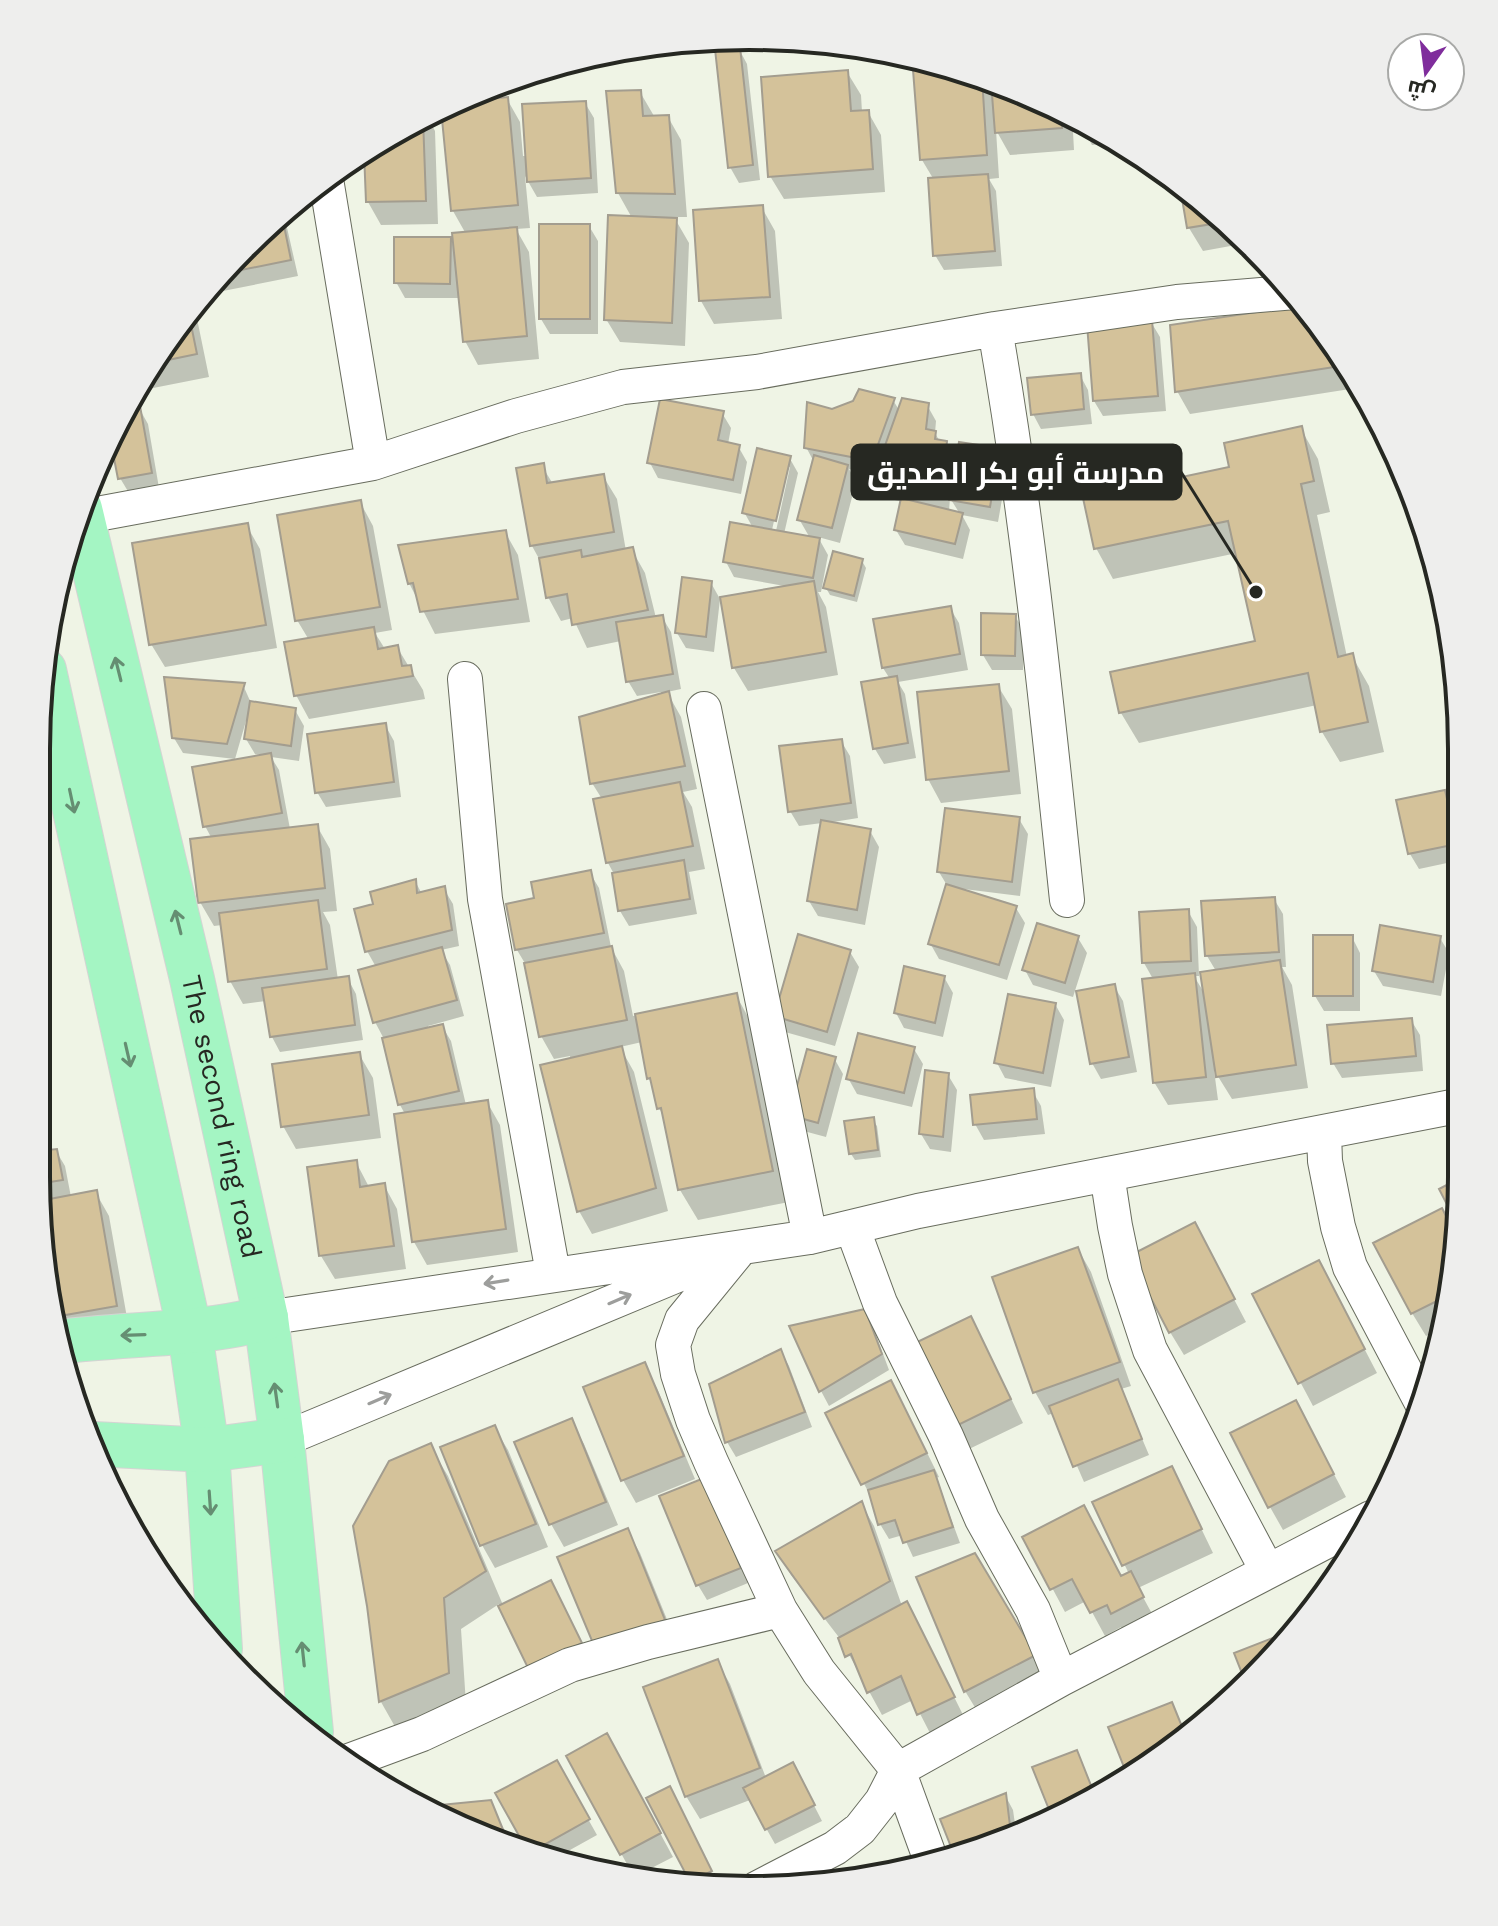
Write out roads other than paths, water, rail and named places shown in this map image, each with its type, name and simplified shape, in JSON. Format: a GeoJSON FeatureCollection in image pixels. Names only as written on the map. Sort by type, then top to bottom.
{"type":"FeatureCollection","features":[{"type":"Feature","properties":{"kind":"main road","name":"The second ring road"},"geometry":{"type":"LineString","coordinates":[[85,532],[192,979],[266,1318],[282,1440],[310,1721]]}},
{"type":"Feature","properties":{"kind":"main road"},"geometry":{"type":"LineString","coordinates":[[51,702],[190,1333],[207,1450],[219,1633]]}},
{"type":"Feature","properties":{"kind":"main road"},"geometry":{"type":"LineString","coordinates":[[70,1341],[190,1333],[266,1318]]}},
{"type":"Feature","properties":{"kind":"main road"},"geometry":{"type":"LineString","coordinates":[[103,1444],[207,1450],[282,1440]]}},
{"type":"Feature","properties":{"kind":"street"},"geometry":{"type":"LineString","coordinates":[[328,191],[373,463]]}},
{"type":"Feature","properties":{"kind":"street"},"geometry":{"type":"LineString","coordinates":[[92,511],[373,463],[516,416],[623,387],[757,372],[995,329],[1177,302],[1279,293]]}},
{"type":"Feature","properties":{"kind":"street"},"geometry":{"type":"LineString","coordinates":[[995,329],[1035,611],[1067,900]]}},
{"type":"Feature","properties":{"kind":"street"},"geometry":{"type":"LineString","coordinates":[[465,679],[485,899],[553,1273]]}},
{"type":"Feature","properties":{"kind":"street"},"geometry":{"type":"LineString","coordinates":[[704,709],[810,1237]]}},
{"type":"Feature","properties":{"kind":"street"},"geometry":{"type":"LineString","coordinates":[[266,1318],[810,1237],[918,1211],[1448,1108]]}},
{"type":"Feature","properties":{"kind":"street"},"geometry":{"type":"LineString","coordinates":[[1324,1133],[1325,1161],[1338,1227],[1350,1267],[1415,1389]]}},
{"type":"Feature","properties":{"kind":"street"},"geometry":{"type":"LineString","coordinates":[[1107,1174],[1125,1274],[1150,1350],[1267,1570]]}},
{"type":"Feature","properties":{"kind":"street"},"geometry":{"type":"LineString","coordinates":[[852,1227],[880,1303],[946,1436],[982,1519],[1033,1610],[1061,1679]]}},
{"type":"Feature","properties":{"kind":"street"},"geometry":{"type":"LineString","coordinates":[[282,1440],[740,1249]]}},
{"type":"Feature","properties":{"kind":"street"},"geometry":{"type":"LineString","coordinates":[[740,1249],[682,1320],[673,1345],[678,1374],[693,1420],[780,1610],[819,1672],[898,1770],[928,1852]]}},
{"type":"Feature","properties":{"kind":"street"},"geometry":{"type":"LineString","coordinates":[[782,1875],[835,1848],[860,1829],[882,1801],[898,1770],[1061,1679],[1354,1526]]}},
{"type":"Feature","properties":{"kind":"street"},"geometry":{"type":"LineString","coordinates":[[360,1757],[422,1734],[570,1665],[703,1627],[780,1610]]}},
{"type":"Feature","properties":{"kind":"place","name":"مدرسة أبو بكر الصديق"},"geometry":{"type":"Point","coordinates":[1256,592]}}]}
